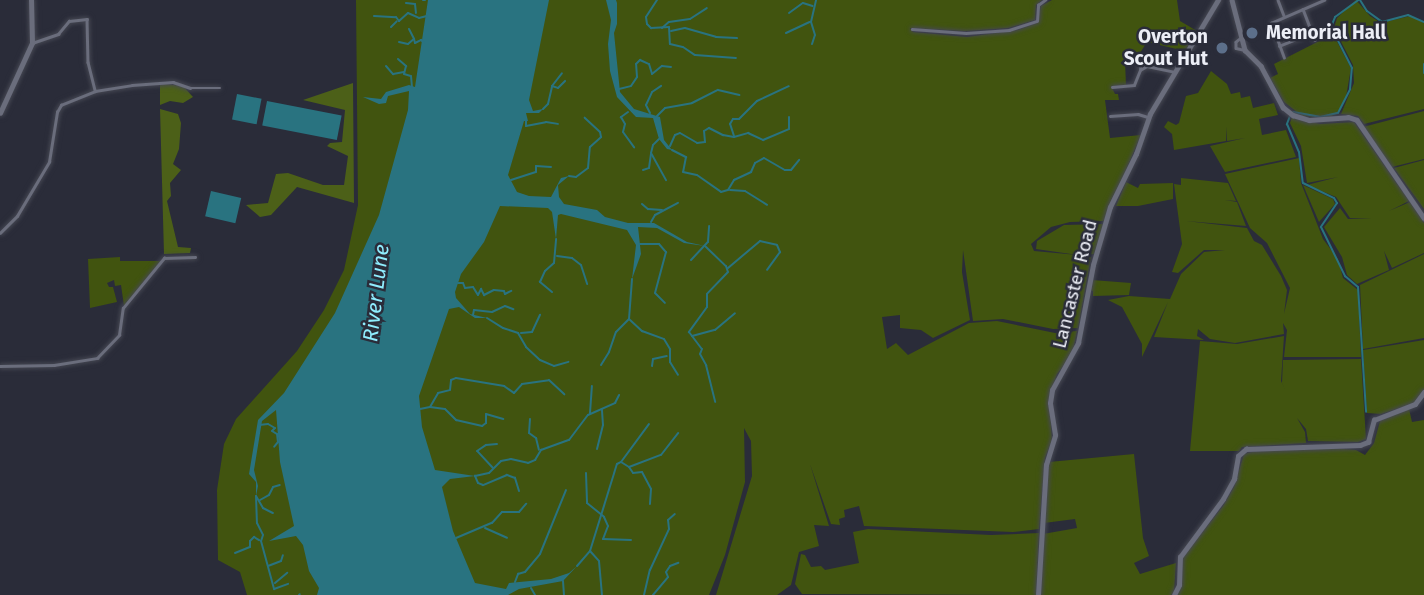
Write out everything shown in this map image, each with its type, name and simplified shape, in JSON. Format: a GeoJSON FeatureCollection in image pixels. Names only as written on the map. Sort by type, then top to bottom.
{"type":"FeatureCollection","features":[{"type":"Feature","properties":{"kind":"street"},"geometry":{"type":"LineString","coordinates":[[0,113],[32,43],[30,0]]}},
{"type":"Feature","properties":{"kind":"street"},"geometry":{"type":"LineString","coordinates":[[912,29],[966,33],[1009,30],[1037,21],[1038,5],[1045,0]]}},
{"type":"Feature","properties":{"kind":"street","name":"Lancaster Road"},"geometry":{"type":"LineString","coordinates":[[1038,595],[1046,465],[1055,435],[1051,412],[1052,390],[1079,344],[1093,265],[1110,207],[1136,154],[1149,117],[1218,0]]}},
{"type":"Feature","properties":{"kind":"street"},"geometry":{"type":"LineString","coordinates":[[1232,0],[1245,50],[1261,66],[1275,95],[1291,113],[1321,122],[1348,117],[1357,120],[1424,218]]}},
{"type":"Feature","properties":{"kind":"street"},"geometry":{"type":"LineString","coordinates":[[1278,0],[1284,16]]}},
{"type":"Feature","properties":{"kind":"street"},"geometry":{"type":"LineString","coordinates":[[1284,58],[1270,25],[1284,16],[1324,0]]}},
{"type":"Feature","properties":{"kind":"street"},"geometry":{"type":"LineString","coordinates":[[1303,9],[1315,40]]}},
{"type":"Feature","properties":{"kind":"street"},"geometry":{"type":"LineString","coordinates":[[32,43],[58,34],[69,21],[87,19],[88,62],[94,91]]}},
{"type":"Feature","properties":{"kind":"street"},"geometry":{"type":"LineString","coordinates":[[1279,46],[1312,33]]}},
{"type":"Feature","properties":{"kind":"street"},"geometry":{"type":"LineString","coordinates":[[1116,92],[1114,87],[1134,85],[1141,69],[1139,62]]}},
{"type":"Feature","properties":{"kind":"street"},"geometry":{"type":"LineString","coordinates":[[1141,69],[1152,65],[1175,72]]}},
{"type":"Feature","properties":{"kind":"street"},"geometry":{"type":"LineString","coordinates":[[0,233],[17,216],[49,162],[59,107],[94,91],[164,82],[180,83],[190,88],[220,88]]}},
{"type":"Feature","properties":{"kind":"street"},"geometry":{"type":"LineString","coordinates":[[1110,116],[1138,114],[1149,117]]}},
{"type":"Feature","properties":{"kind":"street"},"geometry":{"type":"LineString","coordinates":[[0,366],[54,365],[97,358],[119,335],[123,308],[164,258],[195,257]]}},
{"type":"Feature","properties":{"kind":"street"},"geometry":{"type":"LineString","coordinates":[[1174,595],[1179,585],[1180,557],[1223,499],[1234,479],[1238,457],[1246,449],[1360,445],[1368,442],[1374,420],[1415,404],[1424,392]]}},
{"type":"Feature","properties":{"kind":"green space"},"geometry":{"type":"Polygon","coordinates":[[[356,0],[462,0],[411,160],[419,595],[247,595],[240,572],[218,560],[217,490],[224,444],[236,419],[297,351],[324,310],[344,270],[358,205],[356,0]]]}},
{"type":"Feature","properties":{"kind":"green space"},"geometry":{"type":"Polygon","coordinates":[[[484,0],[1042,0],[1036,5],[1035,20],[1008,28],[965,31],[910,28],[913,32],[967,37],[1018,30],[1037,23],[1041,6],[1052,0],[1177,0],[1180,21],[1197,31],[1185,51],[1147,42],[1140,53],[1141,60],[1125,61],[1126,85],[1111,86],[1115,94],[1118,94],[1119,100],[1105,100],[1110,138],[1141,135],[1104,221],[1070,222],[1051,227],[1031,244],[1034,251],[1078,255],[1036,249],[1037,241],[1064,225],[1104,224],[1094,254],[1081,255],[1091,257],[1078,328],[1053,329],[1003,319],[973,321],[963,250],[962,272],[970,320],[933,338],[921,330],[900,328],[900,315],[882,317],[887,349],[896,343],[908,355],[969,323],[997,321],[1055,333],[1077,331],[1072,355],[1057,374],[1049,397],[1052,440],[1045,458],[1039,529],[1013,532],[864,526],[859,506],[844,510],[845,517],[839,519],[840,525],[831,524],[810,464],[829,526],[814,525],[819,546],[799,552],[791,585],[777,595],[716,595],[752,476],[751,441],[744,428],[745,482],[725,555],[709,595],[439,595],[397,298],[484,0]]]}},
{"type":"Feature","properties":{"kind":"green space"},"geometry":{"type":"Polygon","coordinates":[[[1356,0],[1370,16],[1381,23],[1410,16],[1424,23],[1424,109],[1364,124],[1358,116],[1341,114],[1354,83],[1353,65],[1334,28],[1337,18],[1356,0]]]}},
{"type":"Feature","properties":{"kind":"green space"},"geometry":{"type":"Polygon","coordinates":[[[1333,34],[1351,68],[1346,97],[1337,113],[1328,118],[1302,116],[1284,102],[1270,78],[1278,74],[1274,64],[1333,34]]]}},
{"type":"Feature","properties":{"kind":"green space"},"geometry":{"type":"Polygon","coordinates":[[[1211,71],[1227,84],[1231,94],[1240,92],[1241,98],[1250,96],[1253,108],[1274,103],[1278,115],[1259,119],[1262,135],[1286,130],[1296,157],[1225,172],[1210,146],[1245,138],[1227,141],[1227,127],[1226,141],[1174,150],[1172,134],[1164,127],[1168,121],[1176,125],[1179,123],[1186,96],[1198,93],[1211,71]]]}},
{"type":"Feature","properties":{"kind":"green space"},"geometry":{"type":"Polygon","coordinates":[[[353,83],[354,203],[297,187],[271,215],[260,217],[246,205],[268,203],[276,174],[288,173],[323,185],[344,185],[348,156],[327,146],[330,143],[342,142],[345,110],[303,100],[353,83]]]}},
{"type":"Feature","properties":{"kind":"green space"},"geometry":{"type":"Polygon","coordinates":[[[160,85],[183,86],[193,97],[183,103],[170,101],[160,105],[160,85]]]}},
{"type":"Feature","properties":{"kind":"green space"},"geometry":{"type":"Polygon","coordinates":[[[160,109],[178,114],[181,123],[179,149],[173,164],[181,170],[170,183],[171,196],[167,201],[178,247],[191,248],[190,253],[164,254],[160,109]]]}},
{"type":"Feature","properties":{"kind":"green space"},"geometry":{"type":"Polygon","coordinates":[[[1424,111],[1424,159],[1392,167],[1363,127],[1424,111]]]}},
{"type":"Feature","properties":{"kind":"green space"},"geometry":{"type":"Polygon","coordinates":[[[1292,117],[1320,124],[1354,122],[1409,201],[1389,211],[1410,202],[1424,223],[1424,253],[1392,268],[1384,251],[1389,270],[1357,284],[1347,275],[1342,257],[1324,227],[1340,208],[1348,219],[1372,218],[1350,218],[1336,197],[1307,185],[1338,177],[1307,183],[1301,146],[1290,123],[1292,117]]]}},
{"type":"Feature","properties":{"kind":"green space"},"geometry":{"type":"Polygon","coordinates":[[[1299,158],[1301,183],[1323,239],[1338,259],[1343,278],[1358,290],[1361,357],[1284,357],[1287,330],[1283,323],[1284,334],[1235,343],[1210,339],[1198,329],[1197,336],[1204,340],[1154,337],[1168,302],[1142,357],[1142,344],[1122,307],[1108,300],[1129,296],[1170,299],[1181,274],[1204,252],[1225,250],[1204,250],[1178,273],[1172,272],[1182,244],[1174,184],[1181,185],[1181,178],[1228,183],[1236,201],[1225,200],[1237,202],[1246,226],[1186,221],[1247,228],[1254,241],[1262,245],[1281,276],[1287,290],[1284,314],[1290,288],[1267,243],[1250,228],[1225,174],[1299,158]]]}},
{"type":"Feature","properties":{"kind":"green space"},"geometry":{"type":"Polygon","coordinates":[[[1424,160],[1424,209],[1394,168],[1424,160]]]}},
{"type":"Feature","properties":{"kind":"green space"},"geometry":{"type":"Polygon","coordinates":[[[1126,182],[1138,188],[1140,184],[1173,183],[1173,199],[1138,206],[1116,206],[1126,182]]]}},
{"type":"Feature","properties":{"kind":"green space"},"geometry":{"type":"Polygon","coordinates":[[[1303,185],[1333,199],[1335,204],[1319,222],[1303,185]]]}},
{"type":"Feature","properties":{"kind":"green space"},"geometry":{"type":"Polygon","coordinates":[[[1424,254],[1424,338],[1363,349],[1360,285],[1424,254]]]}},
{"type":"Feature","properties":{"kind":"green space"},"geometry":{"type":"Polygon","coordinates":[[[120,257],[120,261],[161,261],[124,306],[121,285],[115,286],[114,280],[107,283],[109,287],[113,287],[117,302],[90,308],[88,259],[120,257]]]}},
{"type":"Feature","properties":{"kind":"green space"},"geometry":{"type":"Polygon","coordinates":[[[1092,280],[1131,283],[1129,295],[1093,296],[1093,291],[1090,290],[1092,280]]]}},
{"type":"Feature","properties":{"kind":"green space"},"geometry":{"type":"Polygon","coordinates":[[[1284,336],[1281,381],[1286,392],[1282,383],[1283,360],[1361,359],[1366,439],[1358,442],[1308,441],[1306,429],[1297,418],[1305,432],[1306,443],[1242,447],[1239,451],[1190,451],[1200,341],[1237,344],[1284,336]]]}},
{"type":"Feature","properties":{"kind":"green space"},"geometry":{"type":"Polygon","coordinates":[[[1424,340],[1424,389],[1415,403],[1381,414],[1367,413],[1363,350],[1424,340]]]}},
{"type":"Feature","properties":{"kind":"green space"},"geometry":{"type":"Polygon","coordinates":[[[1409,409],[1412,422],[1424,420],[1424,595],[1177,595],[1183,557],[1223,506],[1234,487],[1244,454],[1260,450],[1331,448],[1356,450],[1365,455],[1374,443],[1380,421],[1409,409]]]}},
{"type":"Feature","properties":{"kind":"green space"},"geometry":{"type":"Polygon","coordinates":[[[1134,454],[1143,538],[1149,556],[1134,563],[1140,574],[1176,563],[1174,592],[1171,595],[1040,595],[1043,534],[1077,528],[1075,519],[1044,523],[1049,462],[1134,454]]]}},
{"type":"Feature","properties":{"kind":"green space"},"geometry":{"type":"Polygon","coordinates":[[[868,529],[991,535],[1039,533],[1036,595],[802,594],[795,584],[801,554],[805,555],[811,567],[821,566],[825,570],[859,563],[853,532],[868,529]]]}},
{"type":"Feature","properties":{"kind":"water","name":"River Lune"},"geometry":{"type":"Polygon","coordinates":[[[428,0],[549,0],[529,100],[533,111],[543,109],[539,113],[526,113],[528,121],[524,121],[508,175],[517,192],[529,196],[551,197],[561,178],[569,176],[558,185],[559,197],[564,204],[597,210],[605,217],[628,223],[654,223],[687,242],[705,246],[684,243],[657,228],[638,227],[641,254],[632,279],[636,245],[627,230],[561,214],[558,215],[556,239],[552,212],[548,208],[500,206],[484,242],[461,274],[455,292],[456,298],[470,314],[487,318],[475,318],[459,307],[449,309],[419,396],[422,427],[435,470],[475,476],[450,479],[442,487],[453,531],[475,583],[506,589],[509,583],[551,579],[569,573],[577,566],[563,581],[519,589],[508,595],[317,595],[319,588],[309,571],[303,545],[296,536],[269,541],[294,526],[280,462],[276,410],[262,421],[254,470],[258,486],[256,496],[256,482],[249,474],[258,420],[284,393],[335,313],[379,215],[408,110],[409,91],[388,96],[386,103],[379,104],[363,97],[381,99],[386,92],[409,85],[415,87],[428,0]]]}},
{"type":"Feature","properties":{"kind":"water"},"geometry":{"type":"Polygon","coordinates":[[[606,0],[616,0],[617,3],[614,33],[620,92],[634,109],[660,117],[664,140],[672,150],[667,149],[659,139],[653,118],[636,117],[617,97],[610,71],[608,44],[611,20],[606,0]]]}},
{"type":"Feature","properties":{"kind":"water"},"geometry":{"type":"Polygon","coordinates":[[[237,94],[262,99],[257,124],[232,120],[237,94]]]}},
{"type":"Feature","properties":{"kind":"water"},"geometry":{"type":"Polygon","coordinates":[[[267,101],[342,116],[337,140],[262,126],[267,101]]]}},
{"type":"Feature","properties":{"kind":"water"},"geometry":{"type":"Polygon","coordinates":[[[211,191],[241,198],[235,223],[205,216],[211,191]]]}},
{"type":"Feature","properties":{"kind":"waterway"},"geometry":{"type":"LineString","coordinates":[[657,0],[646,17],[647,24],[651,28],[669,27],[670,44],[683,47],[695,55],[736,58]]}},
{"type":"Feature","properties":{"kind":"waterway"},"geometry":{"type":"LineString","coordinates":[[812,44],[815,35],[811,22],[816,0]]}},
{"type":"Feature","properties":{"kind":"waterway"},"geometry":{"type":"LineString","coordinates":[[1293,112],[1320,117],[1338,113],[1350,89],[1352,68],[1331,27],[1335,17],[1358,0]]}},
{"type":"Feature","properties":{"kind":"waterway"},"geometry":{"type":"LineString","coordinates":[[1360,0],[1367,11],[1382,22],[1408,15],[1424,22]]}},
{"type":"Feature","properties":{"kind":"waterway"},"geometry":{"type":"LineString","coordinates":[[406,3],[415,4],[416,13]]}},
{"type":"Feature","properties":{"kind":"waterway"},"geometry":{"type":"LineString","coordinates":[[789,13],[803,3],[813,6]]}},
{"type":"Feature","properties":{"kind":"waterway"},"geometry":{"type":"LineString","coordinates":[[662,28],[669,22],[690,19],[707,8]]}},
{"type":"Feature","properties":{"kind":"waterway"},"geometry":{"type":"LineString","coordinates":[[374,16],[396,17],[399,21],[408,13],[419,18],[427,16]]}},
{"type":"Feature","properties":{"kind":"waterway"},"geometry":{"type":"LineString","coordinates":[[391,27],[397,21]]}},
{"type":"Feature","properties":{"kind":"waterway"},"geometry":{"type":"LineString","coordinates":[[786,33],[810,22]]}},
{"type":"Feature","properties":{"kind":"waterway"},"geometry":{"type":"LineString","coordinates":[[671,31],[685,28],[716,37],[737,38]]}},
{"type":"Feature","properties":{"kind":"waterway"},"geometry":{"type":"LineString","coordinates":[[409,29],[414,39]]}},
{"type":"Feature","properties":{"kind":"waterway"},"geometry":{"type":"LineString","coordinates":[[399,42],[408,44],[414,39],[415,43],[421,40],[424,43]]}},
{"type":"Feature","properties":{"kind":"waterway"},"geometry":{"type":"LineString","coordinates":[[398,59],[406,66],[404,74],[411,76],[412,88]]}},
{"type":"Feature","properties":{"kind":"waterway"},"geometry":{"type":"LineString","coordinates":[[619,89],[631,86],[637,77],[636,64],[640,60],[649,64],[652,74],[662,66],[671,67]]}},
{"type":"Feature","properties":{"kind":"waterway"},"geometry":{"type":"LineString","coordinates":[[1424,64],[1424,73]]}},
{"type":"Feature","properties":{"kind":"waterway"},"geometry":{"type":"LineString","coordinates":[[386,66],[393,74],[404,72]]}},
{"type":"Feature","properties":{"kind":"waterway"},"geometry":{"type":"LineString","coordinates":[[543,109],[548,104],[552,86],[562,73]]}},
{"type":"Feature","properties":{"kind":"waterway"},"geometry":{"type":"LineString","coordinates":[[552,86],[558,88],[565,81]]}},
{"type":"Feature","properties":{"kind":"waterway"},"geometry":{"type":"LineString","coordinates":[[650,113],[646,105],[652,92],[661,86]]}},
{"type":"Feature","properties":{"kind":"waterway"},"geometry":{"type":"LineString","coordinates":[[734,136],[730,124],[733,119],[739,119],[757,101],[789,86]]}},
{"type":"Feature","properties":{"kind":"waterway"},"geometry":{"type":"LineString","coordinates":[[657,116],[665,108],[692,103],[718,90],[739,95]]}},
{"type":"Feature","properties":{"kind":"waterway"},"geometry":{"type":"LineString","coordinates":[[628,112],[621,117],[625,124],[623,132],[634,147]]}},
{"type":"Feature","properties":{"kind":"waterway"},"geometry":{"type":"LineString","coordinates":[[1290,116],[1287,124],[1299,152],[1303,183],[1334,198],[1337,203],[1321,227],[1345,276],[1358,287],[1366,412]]}},
{"type":"Feature","properties":{"kind":"waterway"},"geometry":{"type":"LineString","coordinates":[[670,146],[675,135],[680,133],[697,143],[705,142],[704,131],[709,128],[723,135],[734,137],[748,133],[763,140],[789,129],[789,117]]}},
{"type":"Feature","properties":{"kind":"waterway"},"geometry":{"type":"LineString","coordinates":[[569,176],[576,177],[588,168],[590,147],[601,137],[600,132],[585,118]]}},
{"type":"Feature","properties":{"kind":"waterway"},"geometry":{"type":"LineString","coordinates":[[526,121],[526,126],[546,122],[558,124]]}},
{"type":"Feature","properties":{"kind":"waterway"},"geometry":{"type":"LineString","coordinates":[[659,139],[653,145],[651,153],[666,180]]}},
{"type":"Feature","properties":{"kind":"waterway"},"geometry":{"type":"LineString","coordinates":[[672,150],[686,157],[683,172],[697,175],[721,192],[728,190],[734,180],[751,172],[755,163],[764,158],[785,170],[791,170],[799,160]]}},
{"type":"Feature","properties":{"kind":"waterway"},"geometry":{"type":"LineString","coordinates":[[643,170],[649,168],[651,154]]}},
{"type":"Feature","properties":{"kind":"waterway"},"geometry":{"type":"LineString","coordinates":[[511,180],[536,172],[536,166],[551,167]]}},
{"type":"Feature","properties":{"kind":"waterway"},"geometry":{"type":"LineString","coordinates":[[730,190],[745,191],[767,205]]}},
{"type":"Feature","properties":{"kind":"waterway"},"geometry":{"type":"LineString","coordinates":[[651,222],[655,215],[678,203]]}},
{"type":"Feature","properties":{"kind":"waterway"},"geometry":{"type":"LineString","coordinates":[[642,204],[648,209],[662,210]]}},
{"type":"Feature","properties":{"kind":"waterway"},"geometry":{"type":"LineString","coordinates":[[691,260],[708,242],[709,226]]}},
{"type":"Feature","properties":{"kind":"waterway"},"geometry":{"type":"LineString","coordinates":[[552,292],[540,282],[545,271],[554,263],[556,239]]}},
{"type":"Feature","properties":{"kind":"waterway"},"geometry":{"type":"LineString","coordinates":[[728,268],[760,241],[777,245],[780,252],[767,270]]}},
{"type":"Feature","properties":{"kind":"waterway"},"geometry":{"type":"LineString","coordinates":[[640,244],[659,244],[666,252],[655,293],[665,303]]}},
{"type":"Feature","properties":{"kind":"waterway"},"geometry":{"type":"LineString","coordinates":[[705,246],[726,266],[728,272],[707,294],[707,307],[689,332],[702,349],[700,354],[706,365],[715,402]]}},
{"type":"Feature","properties":{"kind":"waterway"},"geometry":{"type":"LineString","coordinates":[[557,256],[572,258],[581,265],[587,284]]}},
{"type":"Feature","properties":{"kind":"waterway"},"geometry":{"type":"LineString","coordinates":[[601,365],[616,332],[629,319],[632,279]]}},
{"type":"Feature","properties":{"kind":"waterway"},"geometry":{"type":"LineString","coordinates":[[458,283],[463,283],[465,288],[473,287],[478,295],[481,289],[484,295],[494,290],[504,291],[505,294],[511,291]]}},
{"type":"Feature","properties":{"kind":"waterway"},"geometry":{"type":"LineString","coordinates":[[473,315],[474,310],[492,312],[505,306],[513,309]]}},
{"type":"Feature","properties":{"kind":"waterway"},"geometry":{"type":"LineString","coordinates":[[692,336],[715,330],[735,313]]}},
{"type":"Feature","properties":{"kind":"waterway"},"geometry":{"type":"LineString","coordinates":[[521,333],[532,332],[540,315]]}},
{"type":"Feature","properties":{"kind":"waterway"},"geometry":{"type":"LineString","coordinates":[[487,318],[518,333],[526,347],[540,360],[554,366],[568,362]]}},
{"type":"Feature","properties":{"kind":"waterway"},"geometry":{"type":"LineString","coordinates":[[629,319],[642,331],[664,339],[670,349],[670,362],[678,375]]}},
{"type":"Feature","properties":{"kind":"waterway"},"geometry":{"type":"LineString","coordinates":[[652,366],[653,359],[667,356]]}},
{"type":"Feature","properties":{"kind":"waterway"},"geometry":{"type":"LineString","coordinates":[[420,409],[430,407],[438,393],[450,390],[451,380],[456,378],[504,386],[514,393],[522,384],[549,380],[564,394]]}},
{"type":"Feature","properties":{"kind":"waterway"},"geometry":{"type":"LineString","coordinates":[[590,413],[592,386]]}},
{"type":"Feature","properties":{"kind":"waterway"},"geometry":{"type":"LineString","coordinates":[[519,491],[515,478],[507,475],[483,485],[478,483],[475,476],[489,473],[501,461],[511,459],[528,463],[535,460],[541,450],[569,440],[588,415],[615,403],[619,395]]}},
{"type":"Feature","properties":{"kind":"waterway"},"geometry":{"type":"LineString","coordinates":[[430,407],[445,409],[456,420],[482,426],[486,423],[486,414],[503,419]]}},
{"type":"Feature","properties":{"kind":"waterway"},"geometry":{"type":"LineString","coordinates":[[597,449],[603,425],[602,409]]}},
{"type":"Feature","properties":{"kind":"waterway"},"geometry":{"type":"LineString","coordinates":[[530,419],[529,433],[536,438],[539,450]]}},
{"type":"Feature","properties":{"kind":"waterway"},"geometry":{"type":"LineString","coordinates":[[259,425],[268,424],[275,428],[272,431],[277,434],[278,442],[274,447]]}},
{"type":"Feature","properties":{"kind":"waterway"},"geometry":{"type":"LineString","coordinates":[[621,462],[649,424]]}},
{"type":"Feature","properties":{"kind":"waterway"},"geometry":{"type":"LineString","coordinates":[[577,566],[590,551],[617,464],[621,462],[629,467],[661,455],[678,433]]}},
{"type":"Feature","properties":{"kind":"waterway"},"geometry":{"type":"LineString","coordinates":[[493,468],[477,451],[486,445],[497,444]]}},
{"type":"Feature","properties":{"kind":"waterway"},"geometry":{"type":"LineString","coordinates":[[629,467],[633,473],[642,472],[651,489],[650,504]]}},
{"type":"Feature","properties":{"kind":"waterway"},"geometry":{"type":"LineString","coordinates":[[586,473],[587,503],[604,517],[608,526],[603,539],[631,540]]}},
{"type":"Feature","properties":{"kind":"waterway"},"geometry":{"type":"LineString","coordinates":[[260,500],[269,495],[273,487],[280,485]]}},
{"type":"Feature","properties":{"kind":"waterway"},"geometry":{"type":"LineString","coordinates":[[515,582],[518,574],[525,572],[540,554],[566,490]]}},
{"type":"Feature","properties":{"kind":"waterway"},"geometry":{"type":"LineString","coordinates":[[256,496],[257,523],[263,535],[261,541],[274,589],[288,584]]}},
{"type":"Feature","properties":{"kind":"waterway"},"geometry":{"type":"LineString","coordinates":[[256,496],[263,508],[273,513]]}},
{"type":"Feature","properties":{"kind":"waterway"},"geometry":{"type":"LineString","coordinates":[[456,538],[492,523],[502,512],[519,512],[526,504]]}},
{"type":"Feature","properties":{"kind":"waterway"},"geometry":{"type":"LineString","coordinates":[[644,595],[650,570],[669,529],[668,520],[675,514]]}},
{"type":"Feature","properties":{"kind":"waterway"},"geometry":{"type":"LineString","coordinates":[[485,528],[507,538]]}},
{"type":"Feature","properties":{"kind":"waterway"},"geometry":{"type":"LineString","coordinates":[[235,553],[250,547],[250,541],[254,537],[259,540]]}},
{"type":"Feature","properties":{"kind":"waterway"},"geometry":{"type":"LineString","coordinates":[[590,551],[599,561],[602,595]]}},
{"type":"Feature","properties":{"kind":"waterway"},"geometry":{"type":"LineString","coordinates":[[268,566],[281,561],[283,555]]}},
{"type":"Feature","properties":{"kind":"waterway"},"geometry":{"type":"LineString","coordinates":[[653,595],[668,577],[666,572],[670,566],[678,563]]}},
{"type":"Feature","properties":{"kind":"waterway"},"geometry":{"type":"LineString","coordinates":[[275,583],[287,573]]}},
{"type":"Feature","properties":{"kind":"waterway"},"geometry":{"type":"LineString","coordinates":[[563,581],[564,595]]}},
{"type":"Feature","properties":{"kind":"waterway"},"geometry":{"type":"LineString","coordinates":[[531,588],[535,595]]}},
{"type":"Feature","properties":{"kind":"place","name":"Memorial Hall"},"geometry":{"type":"Point","coordinates":[1252,33]}},
{"type":"Feature","properties":{"kind":"place","name":"Overton Scout Hut"},"geometry":{"type":"Point","coordinates":[1222,48]}}]}
